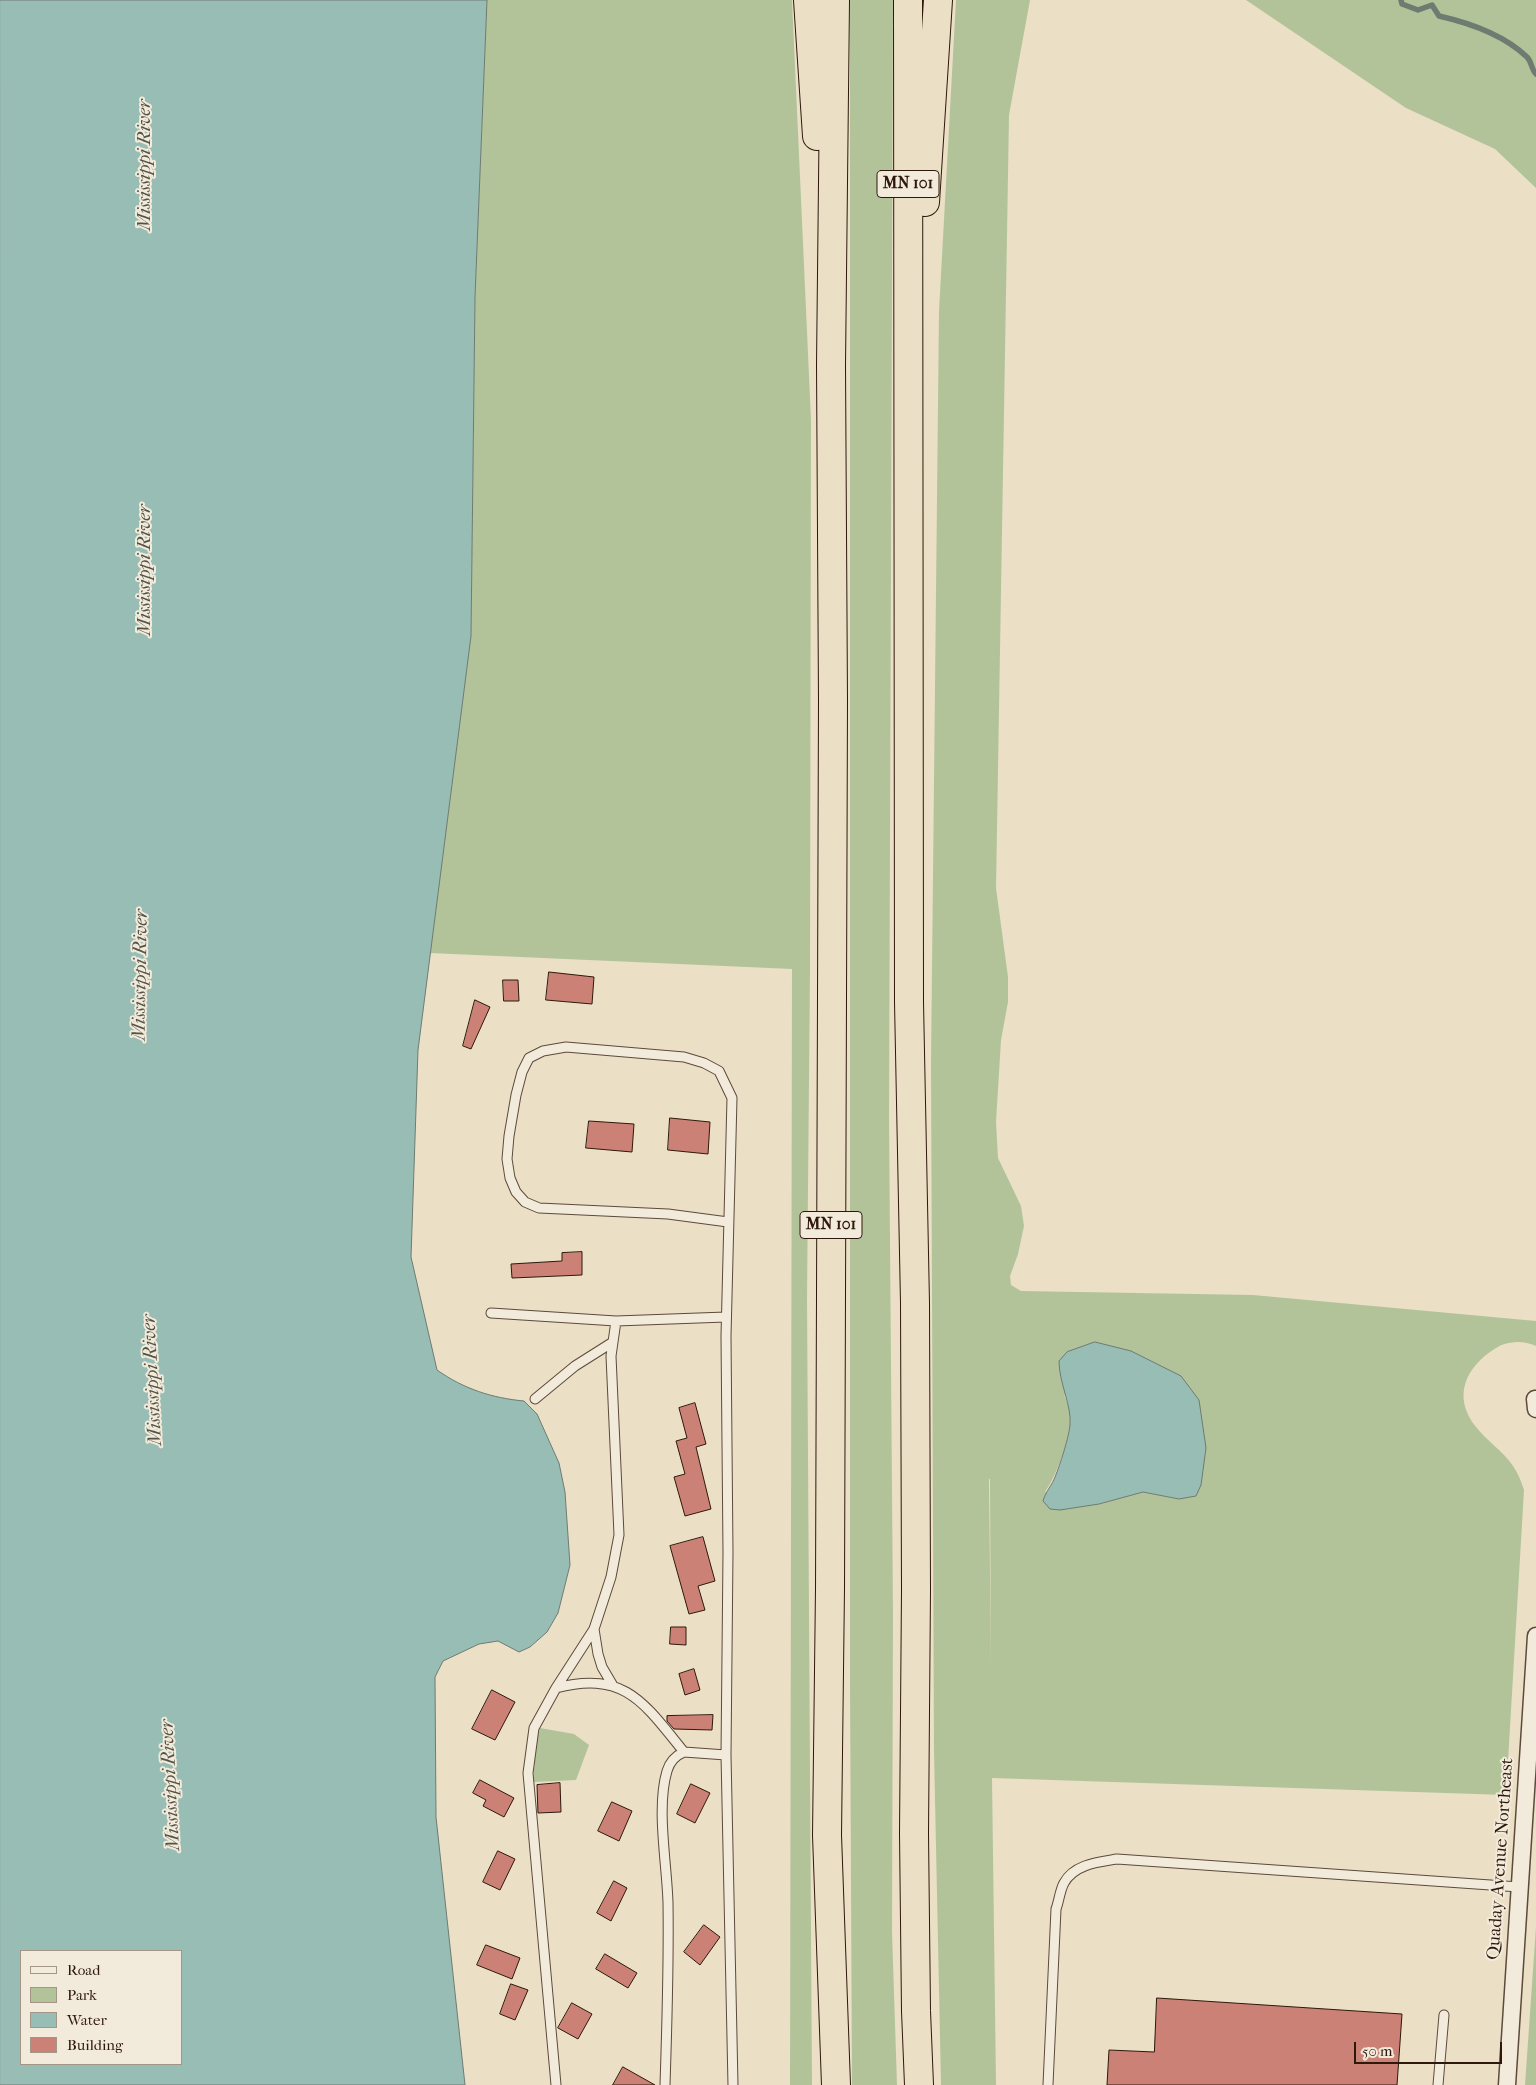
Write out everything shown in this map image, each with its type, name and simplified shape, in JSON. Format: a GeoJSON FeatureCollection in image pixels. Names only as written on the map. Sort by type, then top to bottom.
{"type":"FeatureCollection","features":[{"type":"Feature","properties":{"kind":"highway"},"geometry":{"type":"LineString","coordinates":[[808,0],[832,365]]}},
{"type":"Feature","properties":{"kind":"highway","name":"MN 101"},"geometry":{"type":"LineString","coordinates":[[835,0],[832,365],[833,721],[830,1588],[827,1835],[836,2085]]}},
{"type":"Feature","properties":{"kind":"highway","name":"MN 101"},"geometry":{"type":"LineString","coordinates":[[908,0],[909,1002],[915,1303],[916,1590],[914,1833],[916,2011],[919,2085]]}},
{"type":"Feature","properties":{"kind":"highway"},"geometry":{"type":"LineString","coordinates":[[909,368],[925,196],[938,0]]}},
{"type":"Feature","properties":{"kind":"street","name":"Quaday Avenue Northeast"},"geometry":{"type":"LineString","coordinates":[[1507,2085],[1536,1636]]}},
{"type":"Feature","properties":{"kind":"lane"},"geometry":{"type":"LineString","coordinates":[[728,1222],[668,1214],[539,1208],[525,1202],[516,1192],[510,1178],[508,1159],[509,1136],[516,1095],[522,1072],[530,1058],[543,1051],[566,1048],[684,1057],[719,1070],[732,1098],[726,1317],[728,1544],[726,1755],[733,2085]]}},
{"type":"Feature","properties":{"kind":"lane"},"geometry":{"type":"LineString","coordinates":[[491,1314],[616,1321],[726,1317]]}},
{"type":"Feature","properties":{"kind":"lane"},"geometry":{"type":"LineString","coordinates":[[556,2085],[528,1773],[534,1728],[556,1688],[594,1629],[611,1576],[619,1535],[611,1356],[616,1321]]}},
{"type":"Feature","properties":{"kind":"lane"},"geometry":{"type":"LineString","coordinates":[[535,1399],[575,1366],[613,1342]]}},
{"type":"Feature","properties":{"kind":"lane"},"geometry":{"type":"LineString","coordinates":[[594,1629],[602,1667],[612,1684]]}},
{"type":"Feature","properties":{"kind":"lane"},"geometry":{"type":"LineString","coordinates":[[556,1688],[586,1682],[612,1684],[639,1698],[684,1752]]}},
{"type":"Feature","properties":{"kind":"lane"},"geometry":{"type":"LineString","coordinates":[[666,2085],[668,1901],[663,1822],[664,1785],[667,1769],[674,1757],[684,1752],[726,1755]]}},
{"type":"Feature","properties":{"kind":"lane"},"geometry":{"type":"LineString","coordinates":[[1048,2085],[1056,1909],[1064,1882],[1076,1871],[1089,1864],[1117,1859],[1519,1887]]}},
{"type":"Feature","properties":{"kind":"lane"},"geometry":{"type":"LineString","coordinates":[[1438,2085],[1444,2015]]}},
{"type":"Feature","properties":{"kind":"green space"},"geometry":{"type":"Polygon","coordinates":[[[487,0],[792,0],[811,420],[810,970],[807,1299],[812,2085],[790,2085],[792,969],[430,953],[471,636],[475,297],[487,0]]]}},
{"type":"Feature","properties":{"kind":"green space"},"geometry":{"type":"Polygon","coordinates":[[[850,0],[893,0],[889,1116],[893,1615],[892,1932],[897,2085],[852,2085],[850,1681],[850,0]]]}},
{"type":"Feature","properties":{"kind":"green space"},"geometry":{"type":"Polygon","coordinates":[[[956,0],[1030,0],[1009,115],[996,888],[1008,977],[1008,1002],[1001,1040],[996,1122],[998,1158],[1021,1206],[1024,1226],[1018,1254],[1010,1276],[1011,1285],[1021,1291],[1253,1295],[1536,1321],[1536,1346],[1515,1342],[1496,1348],[1476,1364],[1465,1383],[1464,1394],[1469,1416],[1480,1432],[1515,1469],[1524,1490],[1506,1795],[992,1778],[996,2085],[941,2085],[934,1751],[931,1063],[939,311],[956,0]],[[1064,1395],[1070,1414],[1069,1434],[1057,1469],[1045,1492],[1099,1504],[1143,1492],[1179,1499],[1064,1395]],[[989,1479],[991,1670],[990,1479],[989,1479]]]}},
{"type":"Feature","properties":{"kind":"green space"},"geometry":{"type":"Polygon","coordinates":[[[1246,0],[1536,0],[1536,188],[1495,149],[1406,108],[1246,0]]]}},
{"type":"Feature","properties":{"kind":"green space"},"geometry":{"type":"Polygon","coordinates":[[[540,1728],[574,1734],[589,1745],[576,1780],[533,1782],[536,1745],[540,1728]]]}},
{"type":"Feature","properties":{"kind":"green space"},"geometry":{"type":"Polygon","coordinates":[[[1536,1927],[1536,2085],[1525,2085],[1536,1927]]]}},
{"type":"Feature","properties":{"kind":"water","name":"Mississippi River"},"geometry":{"type":"Polygon","coordinates":[[[0,0],[487,0],[475,297],[471,636],[418,1050],[411,1257],[437,1370],[447,1377],[479,1392],[501,1398],[524,1401],[537,1414],[559,1463],[565,1492],[570,1565],[558,1613],[547,1632],[530,1647],[519,1652],[498,1641],[479,1644],[443,1661],[435,1677],[436,1817],[465,2085],[0,2085],[0,0]]]}},
{"type":"Feature","properties":{"kind":"water"},"geometry":{"type":"Polygon","coordinates":[[[1095,1342],[1131,1351],[1181,1376],[1199,1400],[1206,1448],[1201,1485],[1196,1496],[1179,1499],[1143,1492],[1099,1504],[1060,1510],[1050,1509],[1043,1501],[1054,1480],[1070,1425],[1069,1410],[1059,1361],[1067,1352],[1095,1342]]]}},
{"type":"Feature","properties":{"kind":"building"},"geometry":{"type":"Polygon","coordinates":[[[549,972],[594,977],[592,1004],[546,1000],[549,972]]]}},
{"type":"Feature","properties":{"kind":"building"},"geometry":{"type":"Polygon","coordinates":[[[503,980],[518,980],[519,1001],[504,1001],[503,980]]]}},
{"type":"Feature","properties":{"kind":"building"},"geometry":{"type":"Polygon","coordinates":[[[475,1000],[490,1007],[471,1049],[463,1046],[475,1000]]]}},
{"type":"Feature","properties":{"kind":"building"},"geometry":{"type":"Polygon","coordinates":[[[670,1118],[710,1122],[708,1154],[668,1150],[670,1118]]]}},
{"type":"Feature","properties":{"kind":"building"},"geometry":{"type":"Polygon","coordinates":[[[589,1121],[634,1124],[632,1152],[586,1148],[589,1121]]]}},
{"type":"Feature","properties":{"kind":"building"},"geometry":{"type":"Polygon","coordinates":[[[582,1252],[582,1275],[512,1278],[511,1264],[562,1261],[562,1253],[582,1252]]]}},
{"type":"Feature","properties":{"kind":"building"},"geometry":{"type":"Polygon","coordinates":[[[695,1403],[706,1444],[696,1447],[711,1509],[685,1516],[674,1477],[685,1474],[676,1441],[687,1438],[679,1408],[695,1403]]]}},
{"type":"Feature","properties":{"kind":"building"},"geometry":{"type":"Polygon","coordinates":[[[703,1537],[715,1581],[698,1586],[705,1610],[689,1614],[670,1546],[703,1537]]]}},
{"type":"Feature","properties":{"kind":"building"},"geometry":{"type":"Polygon","coordinates":[[[671,1627],[686,1627],[686,1645],[670,1644],[671,1627]]]}},
{"type":"Feature","properties":{"kind":"building"},"geometry":{"type":"Polygon","coordinates":[[[694,1669],[700,1690],[685,1695],[679,1674],[694,1669]]]}},
{"type":"Feature","properties":{"kind":"building"},"geometry":{"type":"Polygon","coordinates":[[[492,1690],[515,1702],[495,1740],[472,1729],[492,1690]]]}},
{"type":"Feature","properties":{"kind":"building"},"geometry":{"type":"Polygon","coordinates":[[[713,1715],[712,1730],[674,1729],[667,1721],[667,1716],[713,1715]]]}},
{"type":"Feature","properties":{"kind":"building"},"geometry":{"type":"Polygon","coordinates":[[[480,1780],[514,1798],[504,1817],[483,1806],[486,1800],[473,1793],[480,1780]]]}},
{"type":"Feature","properties":{"kind":"building"},"geometry":{"type":"Polygon","coordinates":[[[560,1783],[561,1812],[538,1813],[537,1785],[560,1783]]]}},
{"type":"Feature","properties":{"kind":"building"},"geometry":{"type":"Polygon","coordinates":[[[691,1784],[710,1793],[695,1823],[677,1814],[691,1784]]]}},
{"type":"Feature","properties":{"kind":"building"},"geometry":{"type":"Polygon","coordinates":[[[612,1802],[632,1811],[619,1841],[598,1831],[612,1802]]]}},
{"type":"Feature","properties":{"kind":"building"},"geometry":{"type":"Polygon","coordinates":[[[498,1851],[515,1859],[500,1890],[483,1882],[498,1851]]]}},
{"type":"Feature","properties":{"kind":"building"},"geometry":{"type":"Polygon","coordinates":[[[614,1881],[627,1888],[611,1921],[597,1913],[614,1881]]]}},
{"type":"Feature","properties":{"kind":"building"},"geometry":{"type":"Polygon","coordinates":[[[704,1925],[720,1937],[700,1965],[684,1952],[704,1925]]]}},
{"type":"Feature","properties":{"kind":"building"},"geometry":{"type":"Polygon","coordinates":[[[486,1945],[520,1958],[512,1979],[477,1965],[486,1945]]]}},
{"type":"Feature","properties":{"kind":"building"},"geometry":{"type":"Polygon","coordinates":[[[605,1954],[637,1973],[628,1988],[596,1969],[605,1954]]]}},
{"type":"Feature","properties":{"kind":"building"},"geometry":{"type":"Polygon","coordinates":[[[511,1984],[528,1990],[515,2020],[500,2014],[511,1984]]]}},
{"type":"Feature","properties":{"kind":"building"},"geometry":{"type":"Polygon","coordinates":[[[1157,1998],[1402,2014],[1397,2085],[1107,2085],[1109,2050],[1154,2052],[1157,1998]]]}},
{"type":"Feature","properties":{"kind":"building"},"geometry":{"type":"Polygon","coordinates":[[[572,2003],[592,2014],[578,2039],[558,2028],[572,2003]]]}},
{"type":"Feature","properties":{"kind":"building"},"geometry":{"type":"Polygon","coordinates":[[[623,2067],[655,2085],[613,2085],[623,2067]]]}},
{"type":"Feature","properties":{"kind":"waterway"},"geometry":{"type":"LineString","coordinates":[[1401,0],[1402,4],[1418,10],[1432,5],[1439,16],[1474,26],[1508,42],[1527,57],[1536,74]]}}]}
